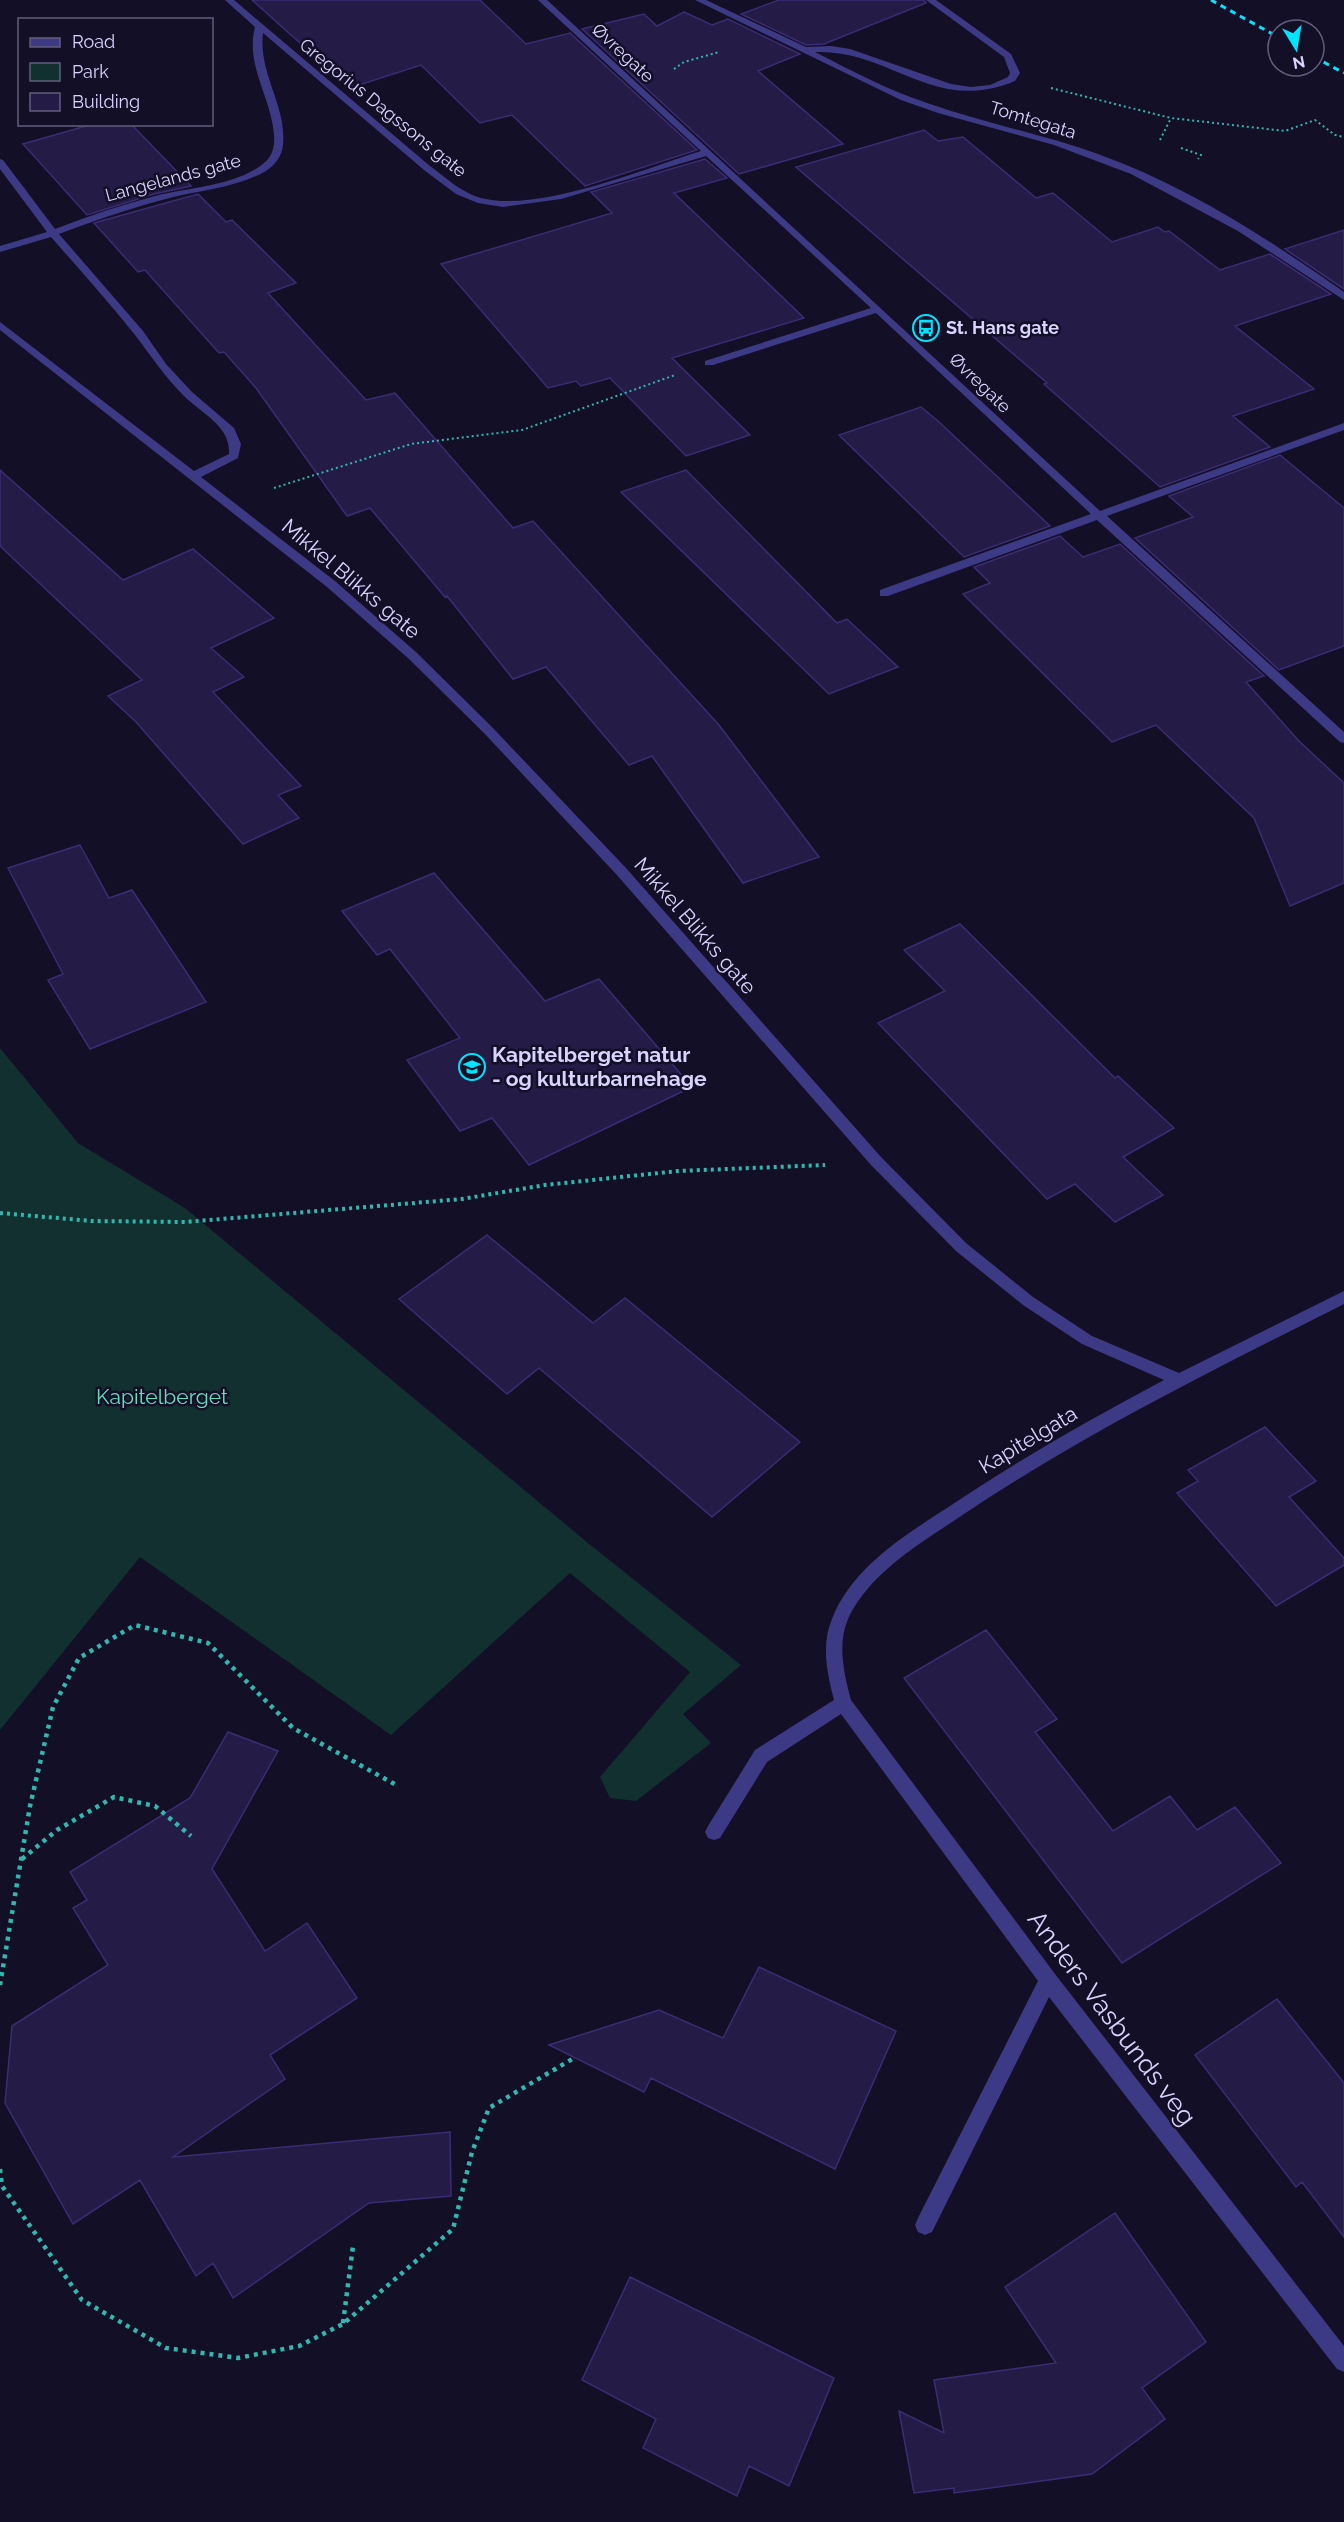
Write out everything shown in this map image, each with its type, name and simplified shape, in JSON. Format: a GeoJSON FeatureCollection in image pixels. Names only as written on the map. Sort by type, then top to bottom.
{"type":"FeatureCollection","features":[{"type":"Feature","properties":{"kind":"street","name":"Gregorius Dagssons gate"},"geometry":{"type":"LineString","coordinates":[[229,0],[259,28],[452,187],[484,202],[509,204],[538,201],[706,153]]}},
{"type":"Feature","properties":{"kind":"street","name":"Øvregate"},"geometry":{"type":"LineString","coordinates":[[542,0],[878,309],[1001,426],[1344,740]]}},
{"type":"Feature","properties":{"kind":"street","name":"Tomtegata"},"geometry":{"type":"LineString","coordinates":[[699,0],[805,50],[840,71],[906,100],[1057,143],[1142,177],[1224,216],[1259,237],[1344,297]]}},
{"type":"Feature","properties":{"kind":"street"},"geometry":{"type":"LineString","coordinates":[[805,50],[847,52],[951,87],[991,87],[1012,79],[1015,73],[1008,56],[930,0]]}},
{"type":"Feature","properties":{"kind":"street","name":"Langelands gate"},"geometry":{"type":"LineString","coordinates":[[0,249],[53,233],[133,204],[234,180],[258,171],[273,162],[279,147],[276,125],[257,61],[255,42],[259,28]]}},
{"type":"Feature","properties":{"kind":"street"},"geometry":{"type":"LineString","coordinates":[[0,162],[53,233],[139,333],[162,366],[188,394],[230,430],[235,444],[234,456],[192,477]]}},
{"type":"Feature","properties":{"kind":"street"},"geometry":{"type":"LineString","coordinates":[[710,363],[878,309]]}},
{"type":"Feature","properties":{"kind":"street","name":"Mikkel Blikks gate"},"geometry":{"type":"LineString","coordinates":[[0,325],[229,507],[331,584],[413,656],[487,729],[621,872],[876,1161],[961,1247],[1028,1301],[1087,1340],[1179,1380]]}},
{"type":"Feature","properties":{"kind":"street"},"geometry":{"type":"LineString","coordinates":[[884,593],[1344,426]]}},
{"type":"Feature","properties":{"kind":"street","name":"Kapitelgata"},"geometry":{"type":"LineString","coordinates":[[843,1703],[833,1663],[840,1620],[865,1581],[905,1546],[969,1501],[1083,1430],[1344,1297]]}},
{"type":"Feature","properties":{"kind":"street"},"geometry":{"type":"LineString","coordinates":[[714,1832],[761,1756],[843,1703]]}},
{"type":"Feature","properties":{"kind":"street","name":"Anders Vasbunds veg"},"geometry":{"type":"LineString","coordinates":[[843,1703],[1047,1980],[1344,2362]]}},
{"type":"Feature","properties":{"kind":"street"},"geometry":{"type":"LineString","coordinates":[[925,2225],[1047,1980]]}},
{"type":"Feature","properties":{"kind":"path"},"geometry":{"type":"LineString","coordinates":[[636,88],[655,83],[684,62],[705,55],[784,40]]}},
{"type":"Feature","properties":{"kind":"path"},"geometry":{"type":"LineString","coordinates":[[1012,79],[1172,118],[1285,131],[1315,120],[1335,135],[1344,137]]}},
{"type":"Feature","properties":{"kind":"path"},"geometry":{"type":"LineString","coordinates":[[229,507],[281,485],[411,444],[522,430],[710,363]]}},
{"type":"Feature","properties":{"kind":"path"},"geometry":{"type":"LineString","coordinates":[[0,1213],[92,1221],[185,1222],[451,1200],[544,1185],[678,1171],[876,1161]]}},
{"type":"Feature","properties":{"kind":"path"},"geometry":{"type":"LineString","coordinates":[[0,1985],[30,1806],[53,1707],[78,1658],[135,1625],[208,1643],[293,1728],[398,1786]]}},
{"type":"Feature","properties":{"kind":"path"},"geometry":{"type":"LineString","coordinates":[[22,1859],[57,1830],[114,1797],[155,1806],[191,1836]]}},
{"type":"Feature","properties":{"kind":"path"},"geometry":{"type":"LineString","coordinates":[[0,2169],[2,2187],[82,2300],[166,2348],[238,2358],[299,2346],[343,2324],[453,2229],[472,2152],[489,2108],[574,2058]]}},
{"type":"Feature","properties":{"kind":"path"},"geometry":{"type":"LineString","coordinates":[[343,2324],[353,2246]]}},
{"type":"Feature","properties":{"kind":"green space","name":"Kapitelberget"},"geometry":{"type":"Polygon","coordinates":[[[0,1048],[78,1143],[185,1208],[588,1543],[741,1665],[683,1714],[711,1743],[636,1801],[610,1798],[600,1777],[690,1672],[570,1573],[391,1735],[140,1557],[0,1730],[0,1048]]]}},
{"type":"Feature","properties":{"kind":"building"},"geometry":{"type":"Polygon","coordinates":[[[252,0],[480,0],[526,44],[570,33],[697,150],[585,186],[512,115],[480,123],[421,65],[350,88],[252,0]]]}},
{"type":"Feature","properties":{"kind":"building"},"geometry":{"type":"Polygon","coordinates":[[[779,0],[924,0],[926,3],[824,44],[806,45],[741,14],[779,0]]]}},
{"type":"Feature","properties":{"kind":"building"},"geometry":{"type":"Polygon","coordinates":[[[684,12],[712,25],[728,19],[800,54],[758,71],[843,144],[739,174],[582,29],[644,14],[657,26],[684,12]]]}},
{"type":"Feature","properties":{"kind":"building"},"geometry":{"type":"Polygon","coordinates":[[[86,126],[133,126],[191,186],[154,194],[87,215],[23,144],[86,126]]]}},
{"type":"Feature","properties":{"kind":"building"},"geometry":{"type":"Polygon","coordinates":[[[924,130],[938,141],[963,137],[1036,198],[1053,193],[1112,242],[1158,227],[1165,232],[1169,231],[1220,270],[1270,254],[1331,294],[1235,326],[1314,389],[1233,416],[1270,447],[1160,487],[1044,384],[1047,383],[796,167],[924,130]]]}},
{"type":"Feature","properties":{"kind":"building"},"geometry":{"type":"Polygon","coordinates":[[[705,159],[727,178],[674,193],[804,318],[672,358],[750,435],[686,456],[610,378],[581,386],[576,381],[548,388],[441,264],[612,213],[591,192],[705,159]]]}},
{"type":"Feature","properties":{"kind":"building"},"geometry":{"type":"Polygon","coordinates":[[[198,194],[226,222],[232,220],[296,283],[268,293],[366,400],[395,393],[513,528],[533,521],[719,725],[819,857],[743,883],[652,756],[629,765],[546,667],[513,679],[447,596],[445,597],[370,508],[347,516],[256,388],[224,352],[219,353],[145,270],[138,272],[94,223],[198,194]]]}},
{"type":"Feature","properties":{"kind":"building"},"geometry":{"type":"Polygon","coordinates":[[[1344,230],[1344,289],[1285,249],[1344,230]]]}},
{"type":"Feature","properties":{"kind":"building"},"geometry":{"type":"Polygon","coordinates":[[[921,407],[1050,526],[964,557],[839,435],[921,407]]]}},
{"type":"Feature","properties":{"kind":"building"},"geometry":{"type":"Polygon","coordinates":[[[1280,455],[1344,508],[1344,646],[1279,670],[1135,538],[1193,517],[1169,496],[1280,455]]]}},
{"type":"Feature","properties":{"kind":"building"},"geometry":{"type":"Polygon","coordinates":[[[0,470],[123,580],[193,549],[274,618],[211,648],[244,677],[213,692],[301,786],[278,795],[299,818],[243,844],[136,722],[108,696],[142,680],[0,546],[0,470]]]}},
{"type":"Feature","properties":{"kind":"building"},"geometry":{"type":"Polygon","coordinates":[[[686,470],[837,623],[847,619],[898,667],[829,694],[621,492],[686,470]]]}},
{"type":"Feature","properties":{"kind":"building"},"geometry":{"type":"Polygon","coordinates":[[[1060,536],[1083,557],[1120,544],[1264,676],[1246,682],[1299,741],[1344,783],[1344,883],[1290,906],[1254,818],[1156,725],[1112,742],[963,594],[990,583],[974,567],[1060,536]]]}},
{"type":"Feature","properties":{"kind":"building"},"geometry":{"type":"Polygon","coordinates":[[[80,845],[109,898],[132,890],[206,1002],[90,1049],[48,980],[63,974],[8,868],[80,845]]]}},
{"type":"Feature","properties":{"kind":"building"},"geometry":{"type":"Polygon","coordinates":[[[434,873],[545,1001],[599,979],[692,1087],[529,1165],[492,1118],[460,1131],[407,1060],[460,1038],[390,949],[377,955],[342,911],[434,873]]]}},
{"type":"Feature","properties":{"kind":"building"},"geometry":{"type":"Polygon","coordinates":[[[960,924],[1115,1078],[1118,1076],[1174,1128],[1123,1157],[1163,1195],[1115,1222],[1075,1184],[1047,1199],[878,1023],[945,991],[904,950],[960,924]]]}},
{"type":"Feature","properties":{"kind":"building"},"geometry":{"type":"Polygon","coordinates":[[[487,1235],[593,1323],[625,1298],[800,1442],[712,1517],[539,1368],[507,1394],[399,1299],[487,1235]]]}},
{"type":"Feature","properties":{"kind":"building"},"geometry":{"type":"Polygon","coordinates":[[[1265,1427],[1316,1481],[1289,1497],[1344,1558],[1344,1565],[1276,1606],[1177,1493],[1198,1481],[1188,1470],[1265,1427]]]}},
{"type":"Feature","properties":{"kind":"building"},"geometry":{"type":"Polygon","coordinates":[[[986,1630],[1057,1719],[1035,1732],[1113,1831],[1170,1796],[1197,1830],[1235,1807],[1281,1863],[1122,1963],[904,1678],[986,1630]]]}},
{"type":"Feature","properties":{"kind":"building"},"geometry":{"type":"Polygon","coordinates":[[[228,1732],[278,1751],[212,1869],[265,1951],[307,1923],[357,1998],[270,2055],[285,2079],[173,2157],[450,2132],[451,2196],[369,2203],[233,2298],[213,2263],[196,2276],[140,2180],[73,2224],[5,2103],[12,2026],[108,1965],[73,1908],[87,1900],[70,1872],[190,1798],[228,1732]]]}},
{"type":"Feature","properties":{"kind":"building"},"geometry":{"type":"Polygon","coordinates":[[[759,1967],[896,2031],[835,2169],[651,2078],[644,2092],[549,2045],[659,2010],[723,2038],[759,1967]]]}},
{"type":"Feature","properties":{"kind":"building"},"geometry":{"type":"Polygon","coordinates":[[[1277,1999],[1344,2083],[1344,2237],[1302,2182],[1296,2187],[1195,2055],[1277,1999]]]}},
{"type":"Feature","properties":{"kind":"building"},"geometry":{"type":"Polygon","coordinates":[[[1115,2213],[1206,2342],[1142,2388],[1165,2419],[1092,2474],[954,2493],[954,2488],[914,2493],[899,2411],[944,2433],[934,2380],[1056,2363],[1005,2287],[1115,2213]]]}},
{"type":"Feature","properties":{"kind":"building"},"geometry":{"type":"Polygon","coordinates":[[[630,2277],[834,2378],[789,2486],[749,2466],[737,2496],[643,2448],[656,2419],[582,2380],[630,2277]]]}},
{"type":"Feature","properties":{"kind":"railway"},"geometry":{"type":"LineString","coordinates":[[1211,0],[1266,30]]}},
{"type":"Feature","properties":{"kind":"railway"},"geometry":{"type":"LineString","coordinates":[[1326,63],[1344,73]]}},
{"type":"Feature","properties":{"kind":"place","name":"St. Hans gate"},"geometry":{"type":"Point","coordinates":[926,328]}},
{"type":"Feature","properties":{"kind":"place","name":"Kapitelberget natur - og kulturbarnehage"},"geometry":{"type":"Point","coordinates":[472,1067]}}]}
